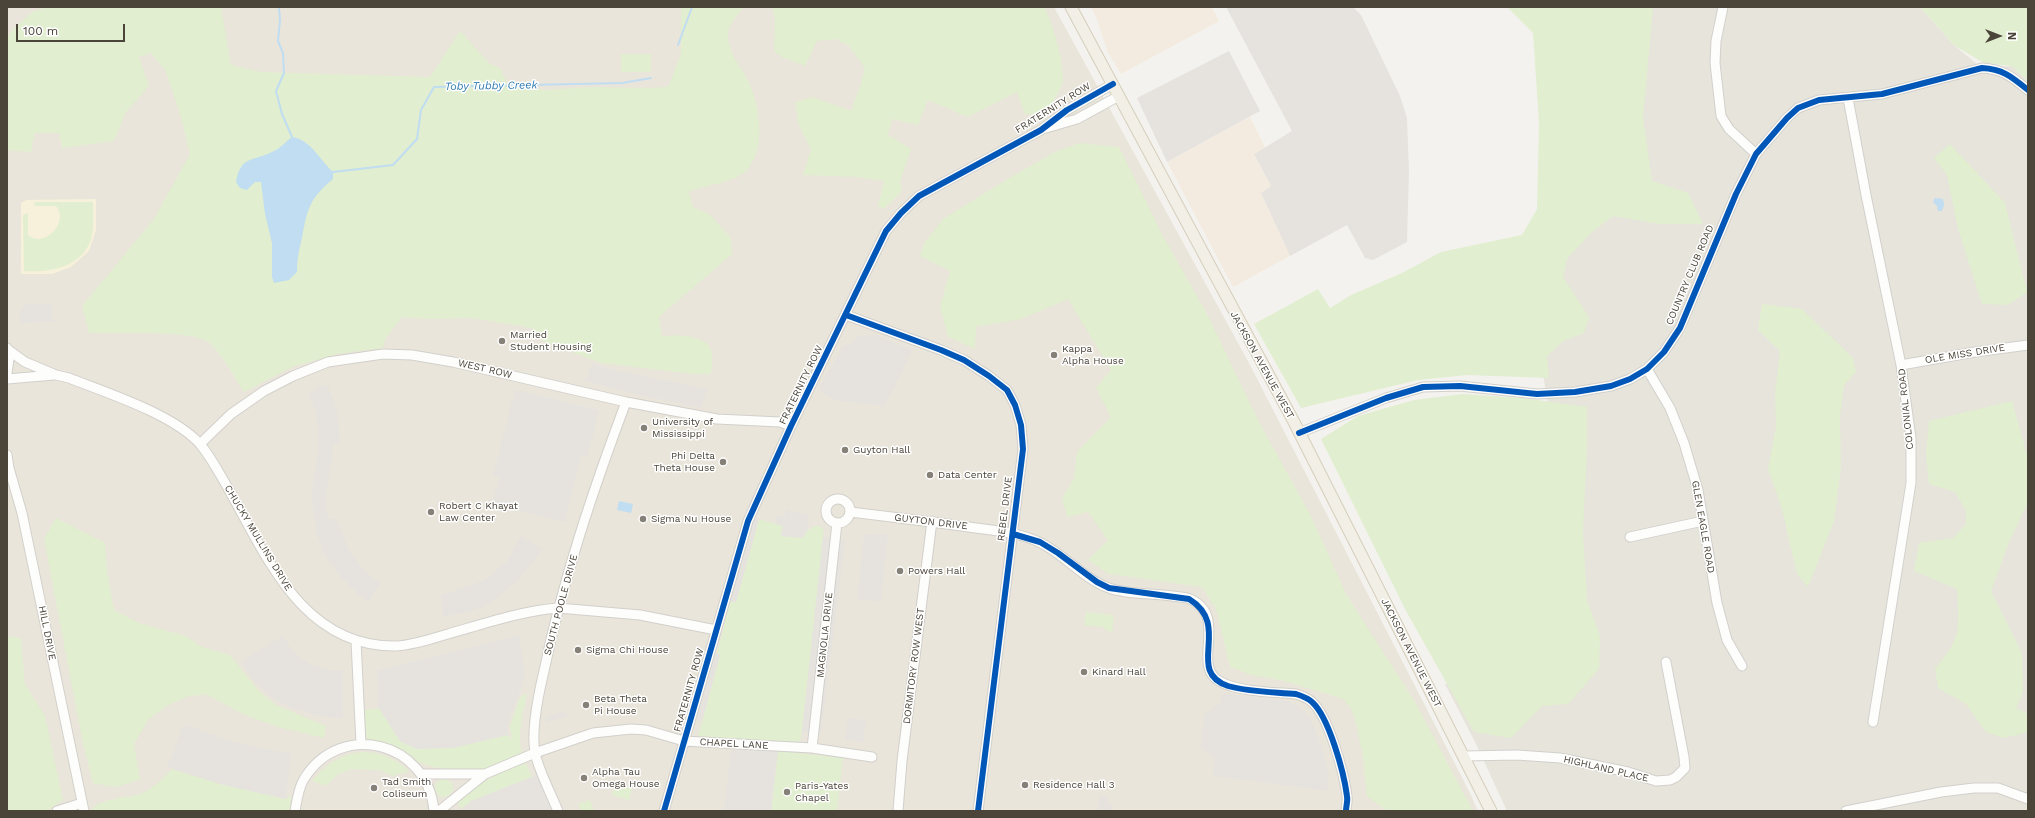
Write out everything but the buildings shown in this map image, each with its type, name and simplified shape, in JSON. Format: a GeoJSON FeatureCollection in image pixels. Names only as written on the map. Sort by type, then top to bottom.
{"type":"FeatureCollection","features":[{"type":"Feature","properties":{"kind":"main road","name":"JACKSON AVENUE WEST"},"geometry":{"type":"LineString","coordinates":[[1071,7],[1299,433],[1491,811]]}},
{"type":"Feature","properties":{"kind":"street"},"geometry":{"type":"LineString","coordinates":[[1723,7],[1716,41],[1715,63],[1721,116],[1729,129],[1756,154]]}},
{"type":"Feature","properties":{"kind":"street","name":"COUNTRY CLUB ROAD"},"geometry":{"type":"LineString","coordinates":[[1299,433],[1386,398],[1423,387],[1460,386],[1537,394],[1575,392],[1612,386],[1630,379],[1647,369],[1664,352],[1680,328],[1736,194],[1756,154],[1782,122],[1798,108],[1819,100],[1882,94],[1982,68],[1995,68],[2006,73],[2028,90]]}},
{"type":"Feature","properties":{"kind":"street","name":"FRATERNITY ROW"},"geometry":{"type":"LineString","coordinates":[[664,811],[748,521],[875,251],[886,231],[901,213],[919,196],[1041,130],[1067,110],[1113,84]]}},
{"type":"Feature","properties":{"kind":"street","name":"FRATERNITY ROW"},"geometry":{"type":"LineString","coordinates":[[1041,130],[1077,120],[1119,96]]}},
{"type":"Feature","properties":{"kind":"street","name":"COLONIAL ROAD"},"geometry":{"type":"LineString","coordinates":[[1848,98],[1866,195],[1902,366],[1911,438],[1910,483],[1872,722]]}},
{"type":"Feature","properties":{"kind":"street","name":"REBEL DRIVE"},"geometry":{"type":"LineString","coordinates":[[846,315],[964,360],[1007,390],[1016,405],[1023,435],[1013,534],[978,811]]}},
{"type":"Feature","properties":{"kind":"street","name":"OLE MISS DRIVE"},"geometry":{"type":"LineString","coordinates":[[1902,366],[1975,352],[2028,345]]}},
{"type":"Feature","properties":{"kind":"street","name":"CHUCKY MULLINS DRIVE"},"geometry":{"type":"LineString","coordinates":[[7,348],[10,364],[7,373]]}},
{"type":"Feature","properties":{"kind":"street","name":"CHUCKY MULLINS DRIVE"},"geometry":{"type":"LineString","coordinates":[[7,348],[25,362],[56,375],[69,378],[163,417],[184,429],[200,444],[214,465],[281,581],[296,600],[315,618],[356,641],[397,646],[418,643],[485,624],[545,609],[558,608],[640,615],[716,630]]}},
{"type":"Feature","properties":{"kind":"street","name":"WEST ROW"},"geometry":{"type":"LineString","coordinates":[[200,444],[231,414],[264,392],[328,362],[354,357],[383,354],[430,358],[626,402],[717,419],[780,422],[792,426]]}},
{"type":"Feature","properties":{"kind":"street","name":"GLEN EAGLE ROAD"},"geometry":{"type":"LineString","coordinates":[[1647,369],[1670,408],[1684,444],[1698,490],[1717,602],[1727,640],[1742,666]]}},
{"type":"Feature","properties":{"kind":"street","name":"CHUCKY MULLINS DRIVE"},"geometry":{"type":"LineString","coordinates":[[7,379],[56,375]]}},
{"type":"Feature","properties":{"kind":"street","name":"SOUTH POOLE DRIVE"},"geometry":{"type":"LineString","coordinates":[[558,811],[535,753],[534,740],[540,688],[558,608],[578,539],[626,402]]}},
{"type":"Feature","properties":{"kind":"street","name":"HILL DRIVE"},"geometry":{"type":"LineString","coordinates":[[7,455],[8,469],[24,520],[83,807]]}},
{"type":"Feature","properties":{"kind":"street"},"geometry":{"type":"LineString","coordinates":[[839,498],[846,501],[850,512],[844,522],[837,523],[830,520],[826,515],[826,507],[831,500],[839,498]]}},
{"type":"Feature","properties":{"kind":"street","name":"GUYTON DRIVE"},"geometry":{"type":"LineString","coordinates":[[850,512],[932,521],[1013,534],[1040,542],[1097,582],[1109,588],[1189,599],[1205,612],[1209,621],[1207,663],[1210,672],[1217,680],[1229,686],[1296,694],[1306,698],[1318,709],[1326,721],[1343,775],[1347,798],[1346,811]]}},
{"type":"Feature","properties":{"kind":"street","name":"DORMITORY ROW WEST"},"geometry":{"type":"LineString","coordinates":[[898,811],[902,761],[932,521]]}},
{"type":"Feature","properties":{"kind":"street"},"geometry":{"type":"LineString","coordinates":[[1630,537],[1703,521]]}},
{"type":"Feature","properties":{"kind":"street","name":"MAGNOLIA DRIVE"},"geometry":{"type":"LineString","coordinates":[[812,748],[837,523]]}},
{"type":"Feature","properties":{"kind":"street"},"geometry":{"type":"LineString","coordinates":[[356,641],[361,744]]}},
{"type":"Feature","properties":{"kind":"street","name":"HIGHLAND PLACE"},"geometry":{"type":"LineString","coordinates":[[1463,756],[1517,755],[1560,758],[1628,772],[1656,780],[1670,780],[1680,776],[1685,768],[1684,757],[1666,662]]}},
{"type":"Feature","properties":{"kind":"street","name":"CHAPEL LANE"},"geometry":{"type":"LineString","coordinates":[[439,811],[485,774],[535,753],[593,733],[630,729],[646,730],[684,742],[812,748],[872,757]]}},
{"type":"Feature","properties":{"kind":"street"},"geometry":{"type":"LineString","coordinates":[[295,811],[298,791],[312,767],[324,757],[337,750],[361,744],[385,747],[399,753],[411,762],[422,774],[429,786],[434,811]]}},
{"type":"Feature","properties":{"kind":"street","name":"CHAPEL LANE"},"geometry":{"type":"LineString","coordinates":[[422,774],[485,774]]}},
{"type":"Feature","properties":{"kind":"street"},"geometry":{"type":"LineString","coordinates":[[1846,811],[1941,792],[1974,788],[1998,788],[2028,799]]}},
{"type":"Feature","properties":{"kind":"street"},"geometry":{"type":"LineString","coordinates":[[57,811],[83,807]]}},
{"type":"Feature","properties":{"kind":"shaded area","name":"University of Mississippi"},"geometry":{"type":"Polygon","coordinates":[[[7,7],[1054,7],[1249,363],[1478,811],[7,811],[7,7]]]}},
{"type":"Feature","properties":{"kind":"shaded area"},"geometry":{"type":"Polygon","coordinates":[[[1091,7],[1212,7],[1219,21],[1121,74],[1108,53],[1096,17],[1091,7]]]}},
{"type":"Feature","properties":{"kind":"shaded area"},"geometry":{"type":"Polygon","coordinates":[[[1226,7],[1353,7],[1361,15],[1400,96],[1407,118],[1409,171],[1407,242],[1373,260],[1365,258],[1347,225],[1290,256],[1261,193],[1271,186],[1254,154],[1292,131],[1226,7]]]}},
{"type":"Feature","properties":{"kind":"shaded area"},"geometry":{"type":"Polygon","coordinates":[[[1612,7],[1920,7],[1955,46],[1982,68],[2012,66],[2028,81],[2028,811],[1507,811],[1476,744],[1445,684],[1568,681],[1575,569],[1539,350],[1612,7]]]}},
{"type":"Feature","properties":{"kind":"shaded area"},"geometry":{"type":"Polygon","coordinates":[[[1229,51],[1260,111],[1167,162],[1137,98],[1229,51]]]}},
{"type":"Feature","properties":{"kind":"shaded area"},"geometry":{"type":"Polygon","coordinates":[[[1250,117],[1265,147],[1254,154],[1271,186],[1261,193],[1290,256],[1233,287],[1167,162],[1250,117]]]}},
{"type":"Feature","properties":{"kind":"shaded area"},"geometry":{"type":"Polygon","coordinates":[[[24,304],[54,304],[51,308],[52,317],[55,322],[20,323],[18,317],[24,304]]]}},
{"type":"Feature","properties":{"kind":"shaded area"},"geometry":{"type":"Polygon","coordinates":[[[876,335],[912,350],[885,406],[837,401],[824,394],[819,388],[843,346],[851,345],[858,336],[876,335]]]}},
{"type":"Feature","properties":{"kind":"shaded area"},"geometry":{"type":"Polygon","coordinates":[[[592,364],[708,389],[701,408],[635,394],[586,381],[592,364]]]}},
{"type":"Feature","properties":{"kind":"shaded area"},"geometry":{"type":"Polygon","coordinates":[[[327,384],[337,410],[340,443],[334,444],[327,488],[326,505],[329,519],[336,519],[349,549],[364,571],[380,583],[369,602],[359,595],[338,574],[324,554],[317,535],[313,514],[312,491],[318,451],[318,430],[316,412],[308,393],[327,384]]]}},
{"type":"Feature","properties":{"kind":"shaded area"},"geometry":{"type":"Polygon","coordinates":[[[515,389],[599,410],[588,456],[581,455],[565,522],[492,504],[499,478],[493,476],[515,389]]]}},
{"type":"Feature","properties":{"kind":"shaded area"},"geometry":{"type":"Polygon","coordinates":[[[786,509],[809,515],[808,530],[802,538],[781,536],[783,526],[775,524],[777,516],[785,516],[786,509]]]}},
{"type":"Feature","properties":{"kind":"shaded area"},"geometry":{"type":"Polygon","coordinates":[[[754,517],[759,519],[736,602],[730,602],[754,517]]]}},
{"type":"Feature","properties":{"kind":"shaded area"},"geometry":{"type":"Polygon","coordinates":[[[878,533],[888,534],[881,601],[857,600],[864,534],[873,535],[878,533]]]}},
{"type":"Feature","properties":{"kind":"shaded area"},"geometry":{"type":"Polygon","coordinates":[[[521,537],[542,548],[533,562],[514,584],[482,607],[443,617],[441,595],[472,585],[492,575],[507,561],[521,537]]]}},
{"type":"Feature","properties":{"kind":"shaded area"},"geometry":{"type":"Polygon","coordinates":[[[823,537],[845,540],[821,734],[802,733],[823,537]]]}},
{"type":"Feature","properties":{"kind":"shaded area"},"geometry":{"type":"Polygon","coordinates":[[[519,635],[525,677],[507,726],[508,735],[452,748],[417,749],[401,742],[378,707],[377,670],[519,635]]]}},
{"type":"Feature","properties":{"kind":"shaded area"},"geometry":{"type":"Polygon","coordinates":[[[283,636],[293,652],[302,659],[315,666],[331,671],[343,670],[343,718],[323,717],[294,709],[275,700],[253,680],[241,662],[283,636]]]}},
{"type":"Feature","properties":{"kind":"shaded area"},"geometry":{"type":"Polygon","coordinates":[[[715,653],[720,655],[702,722],[697,720],[715,653]]]}},
{"type":"Feature","properties":{"kind":"shaded area"},"geometry":{"type":"Polygon","coordinates":[[[1223,693],[1287,701],[1301,708],[1311,719],[1324,753],[1329,773],[1328,791],[1213,776],[1214,761],[1212,755],[1201,748],[1204,715],[1221,702],[1223,693]]]}},
{"type":"Feature","properties":{"kind":"shaded area"},"geometry":{"type":"Polygon","coordinates":[[[563,711],[566,717],[546,723],[545,717],[563,711]]]}},
{"type":"Feature","properties":{"kind":"shaded area"},"geometry":{"type":"Polygon","coordinates":[[[848,718],[866,720],[863,742],[845,740],[848,718]]]}},
{"type":"Feature","properties":{"kind":"shaded area"},"geometry":{"type":"Polygon","coordinates":[[[184,724],[233,742],[291,754],[286,799],[220,784],[167,767],[184,724]]]}},
{"type":"Feature","properties":{"kind":"shaded area"},"geometry":{"type":"Polygon","coordinates":[[[731,750],[778,751],[771,811],[724,811],[731,750]]]}},
{"type":"Feature","properties":{"kind":"shaded area"},"geometry":{"type":"Polygon","coordinates":[[[539,774],[554,811],[459,811],[471,801],[539,774]]]}},
{"type":"Feature","properties":{"kind":"shaded area"},"geometry":{"type":"Polygon","coordinates":[[[1099,795],[1107,796],[1107,803],[1112,804],[1111,811],[1098,811],[1099,795]]]}},
{"type":"Feature","properties":{"kind":"green space"},"geometry":{"type":"Polygon","coordinates":[[[47,7],[221,7],[231,65],[261,72],[430,77],[460,31],[490,64],[500,68],[509,87],[549,90],[589,87],[668,87],[681,54],[681,7],[743,7],[728,30],[728,40],[732,53],[749,83],[757,106],[759,119],[758,146],[754,158],[748,168],[739,176],[689,191],[693,207],[709,214],[731,238],[732,254],[659,317],[662,336],[676,335],[692,337],[705,342],[710,347],[712,354],[711,374],[694,374],[601,363],[543,341],[532,328],[471,318],[428,319],[402,317],[384,341],[383,348],[337,354],[292,367],[244,392],[228,366],[213,346],[199,338],[152,333],[89,333],[82,306],[154,219],[190,154],[179,110],[165,70],[151,53],[139,57],[149,86],[126,112],[114,141],[62,148],[59,133],[35,133],[31,152],[7,150],[7,38],[9,34],[32,12],[47,7]]]}},
{"type":"Feature","properties":{"kind":"green space"},"geometry":{"type":"Polygon","coordinates":[[[772,7],[1044,7],[1051,23],[1061,58],[1063,78],[1062,85],[1046,112],[1025,115],[1017,92],[968,117],[928,100],[918,125],[892,119],[888,135],[911,149],[900,182],[902,191],[884,209],[878,206],[884,181],[857,177],[803,175],[811,149],[799,126],[795,102],[813,97],[851,111],[865,68],[849,46],[836,39],[817,41],[805,66],[782,57],[774,51],[775,18],[772,7]]]}},
{"type":"Feature","properties":{"kind":"green space"},"geometry":{"type":"Polygon","coordinates":[[[1507,7],[1653,7],[1643,118],[1652,181],[1688,193],[1703,224],[1660,224],[1613,216],[1591,233],[1567,259],[1563,277],[1589,317],[1584,333],[1563,341],[1547,356],[1549,378],[1467,375],[1418,380],[1301,408],[1254,324],[1318,289],[1330,308],[1351,295],[1402,273],[1441,252],[1522,235],[1537,209],[1539,123],[1533,33],[1507,7]]]}},
{"type":"Feature","properties":{"kind":"green space"},"geometry":{"type":"Polygon","coordinates":[[[1920,7],[2028,7],[2028,81],[2012,66],[1984,63],[1955,46],[1920,7]]]}},
{"type":"Feature","properties":{"kind":"green space"},"geometry":{"type":"Polygon","coordinates":[[[621,54],[651,54],[651,72],[621,72],[621,54]]]}},
{"type":"Feature","properties":{"kind":"green space"},"geometry":{"type":"Polygon","coordinates":[[[1079,143],[1119,147],[1163,236],[1207,314],[1260,424],[1311,516],[1346,594],[1415,702],[1473,811],[1387,811],[1367,796],[1363,758],[1357,727],[1352,710],[1343,699],[1285,681],[1252,675],[1230,667],[1216,609],[1202,587],[1109,574],[1088,560],[1108,540],[1088,512],[1067,517],[1062,498],[1074,479],[1077,452],[1111,417],[1096,388],[1111,370],[1068,299],[1021,319],[976,327],[975,349],[948,337],[940,307],[950,271],[920,256],[924,244],[943,219],[1055,152],[1079,143]]]}},
{"type":"Feature","properties":{"kind":"green space"},"geometry":{"type":"Polygon","coordinates":[[[1950,144],[2005,203],[2027,292],[2008,305],[1982,304],[1958,229],[1947,175],[1934,158],[1950,144]]]}},
{"type":"Feature","properties":{"kind":"green space"},"geometry":{"type":"Polygon","coordinates":[[[96,199],[96,230],[89,251],[71,267],[52,274],[21,274],[21,203],[26,200],[96,199]]]}},
{"type":"Feature","properties":{"kind":"green space"},"geometry":{"type":"Polygon","coordinates":[[[1762,304],[1802,309],[1853,358],[1856,372],[1844,385],[1840,415],[1841,467],[1834,521],[1808,587],[1797,574],[1782,509],[1768,469],[1776,427],[1775,393],[1780,351],[1758,330],[1762,304]]]}},
{"type":"Feature","properties":{"kind":"green space"},"geometry":{"type":"Polygon","coordinates":[[[1463,394],[1523,398],[1587,407],[1587,446],[1583,533],[1587,600],[1600,636],[1599,669],[1568,704],[1542,706],[1511,738],[1474,732],[1405,609],[1321,439],[1358,416],[1414,400],[1463,394]]]}},
{"type":"Feature","properties":{"kind":"green space"},"geometry":{"type":"Polygon","coordinates":[[[2012,401],[2027,455],[2028,502],[2009,542],[1991,591],[2022,653],[2023,692],[2016,708],[2028,714],[2028,732],[2004,738],[1986,732],[1966,704],[1938,688],[1935,668],[1950,649],[1957,632],[1957,589],[1914,571],[1919,543],[1953,538],[1966,524],[1966,511],[1955,492],[1929,484],[1926,455],[1929,421],[2012,401]]]}},
{"type":"Feature","properties":{"kind":"green space"},"geometry":{"type":"Polygon","coordinates":[[[56,518],[105,543],[107,571],[114,610],[139,623],[186,636],[202,647],[230,655],[258,690],[276,705],[326,726],[324,738],[278,727],[243,714],[206,694],[186,697],[165,707],[148,720],[134,744],[140,780],[115,787],[93,783],[82,739],[44,539],[56,518]]]}},
{"type":"Feature","properties":{"kind":"green space"},"geometry":{"type":"Polygon","coordinates":[[[759,519],[783,526],[782,536],[802,538],[808,530],[817,525],[824,530],[801,738],[799,742],[698,737],[720,655],[717,654],[730,602],[736,602],[759,519]]]}},
{"type":"Feature","properties":{"kind":"green space"},"geometry":{"type":"Polygon","coordinates":[[[1086,612],[1114,615],[1112,632],[1107,631],[1104,627],[1084,625],[1086,612]]]}},
{"type":"Feature","properties":{"kind":"green space"},"geometry":{"type":"Polygon","coordinates":[[[7,636],[21,638],[25,684],[45,716],[63,800],[47,811],[7,811],[7,636]]]}},
{"type":"Feature","properties":{"kind":"green space"},"geometry":{"type":"Polygon","coordinates":[[[527,693],[520,735],[520,743],[525,757],[485,774],[433,767],[419,762],[397,748],[367,739],[364,710],[379,708],[401,742],[452,748],[508,735],[512,739],[510,726],[520,697],[527,693]]]}},
{"type":"Feature","properties":{"kind":"green space"},"geometry":{"type":"Polygon","coordinates":[[[778,751],[843,758],[837,811],[771,811],[778,751]]]}},
{"type":"Feature","properties":{"kind":"green space"},"geometry":{"type":"Polygon","coordinates":[[[365,752],[388,757],[409,771],[393,776],[379,770],[353,769],[338,774],[326,786],[312,781],[323,769],[336,760],[349,754],[365,752]]]}},
{"type":"Feature","properties":{"kind":"green space"},"geometry":{"type":"Polygon","coordinates":[[[526,763],[532,777],[471,801],[461,809],[457,802],[473,789],[498,774],[526,763]]]}},
{"type":"Feature","properties":{"kind":"green space"},"geometry":{"type":"Polygon","coordinates":[[[172,769],[220,784],[286,799],[291,795],[290,811],[92,811],[100,803],[145,792],[172,769]]]}},
{"type":"Feature","properties":{"kind":"green space"},"geometry":{"type":"Polygon","coordinates":[[[440,779],[448,779],[453,784],[451,795],[448,797],[440,797],[435,792],[435,784],[440,779]]]}},
{"type":"Feature","properties":{"kind":"green space"},"geometry":{"type":"Polygon","coordinates":[[[615,783],[632,788],[629,800],[612,795],[615,783]]]}},
{"type":"Feature","properties":{"kind":"green space"},"geometry":{"type":"Polygon","coordinates":[[[590,800],[594,811],[581,811],[578,804],[590,800]]]}},
{"type":"Feature","properties":{"kind":"sand"},"geometry":{"type":"Polygon","coordinates":[[[96,199],[96,230],[89,251],[71,267],[52,274],[21,274],[21,203],[26,200],[96,199]],[[36,202],[34,204],[35,206],[56,206],[60,219],[58,226],[53,232],[41,239],[28,235],[28,213],[23,215],[24,271],[44,271],[54,269],[72,262],[80,256],[87,248],[91,239],[93,225],[93,202],[36,202]]]}},
{"type":"Feature","properties":{"kind":"water"},"geometry":{"type":"Polygon","coordinates":[[[292,137],[305,142],[315,151],[333,172],[333,179],[314,198],[308,212],[299,251],[297,272],[289,280],[274,283],[272,277],[272,243],[265,214],[261,182],[255,182],[247,190],[240,188],[236,182],[238,173],[245,163],[249,160],[277,150],[292,137]]]}},
{"type":"Feature","properties":{"kind":"water"},"geometry":{"type":"Polygon","coordinates":[[[1935,198],[1943,199],[1944,205],[1942,211],[1938,211],[1937,206],[1933,202],[1935,198]]]}},
{"type":"Feature","properties":{"kind":"water"},"geometry":{"type":"Polygon","coordinates":[[[619,501],[633,504],[631,513],[617,510],[619,501]]]}},
{"type":"Feature","properties":{"kind":"waterway","name":"Toby Tubby Creek"},"geometry":{"type":"LineString","coordinates":[[678,45],[692,7]]}},
{"type":"Feature","properties":{"kind":"waterway"},"geometry":{"type":"LineString","coordinates":[[279,8],[280,20],[278,41],[283,53],[284,73],[276,91],[282,114],[292,137]]}},
{"type":"Feature","properties":{"kind":"waterway","name":"Toby Tubby Creek"},"geometry":{"type":"LineString","coordinates":[[333,172],[393,165],[417,139],[421,110],[434,87],[622,83],[651,78]]}},
{"type":"Feature","properties":{"kind":"cycle path"},"geometry":{"type":"LineString","coordinates":[[1299,433],[1386,398],[1423,387],[1460,386],[1537,394],[1575,392],[1611,386],[1630,379],[1647,369],[1664,352],[1680,328],[1736,194],[1756,154],[1787,118],[1798,108],[1819,100],[1882,94],[1982,68],[1996,70],[2007,74],[2028,90]]}},
{"type":"Feature","properties":{"kind":"cycle path"},"geometry":{"type":"LineString","coordinates":[[664,811],[748,521],[791,426],[886,231],[901,213],[919,196],[1041,130],[1067,110],[1113,84]]}},
{"type":"Feature","properties":{"kind":"cycle path"},"geometry":{"type":"LineString","coordinates":[[846,315],[964,360],[1007,390],[1015,405],[1021,425],[1023,449],[978,811]]}},
{"type":"Feature","properties":{"kind":"cycle path"},"geometry":{"type":"LineString","coordinates":[[1013,534],[1040,542],[1058,553],[1097,582],[1109,588],[1189,599],[1202,610],[1207,622],[1209,634],[1208,659],[1210,670],[1215,679],[1228,686],[1236,688],[1303,696],[1309,699],[1318,709],[1330,732],[1343,774],[1347,796],[1346,811]]}},
{"type":"Feature","properties":{"kind":"place","name":"Married Student Housing"},"geometry":{"type":"Point","coordinates":[502,341]}},
{"type":"Feature","properties":{"kind":"place","name":"Kappa Alpha House"},"geometry":{"type":"Point","coordinates":[1054,355]}},
{"type":"Feature","properties":{"kind":"place","name":"University of Mississippi"},"geometry":{"type":"Point","coordinates":[644,428]}},
{"type":"Feature","properties":{"kind":"place","name":"Guyton Hall"},"geometry":{"type":"Point","coordinates":[845,450]}},
{"type":"Feature","properties":{"kind":"place","name":"Phi Delta Theta House"},"geometry":{"type":"Point","coordinates":[723,462]}},
{"type":"Feature","properties":{"kind":"place","name":"Data Center"},"geometry":{"type":"Point","coordinates":[930,475]}},
{"type":"Feature","properties":{"kind":"place","name":"Robert C Khayat Law Center"},"geometry":{"type":"Point","coordinates":[431,512]}},
{"type":"Feature","properties":{"kind":"place","name":"Sigma Nu House"},"geometry":{"type":"Point","coordinates":[643,519]}},
{"type":"Feature","properties":{"kind":"place","name":"Powers Hall"},"geometry":{"type":"Point","coordinates":[900,571]}},
{"type":"Feature","properties":{"kind":"place","name":"Sigma Chi House"},"geometry":{"type":"Point","coordinates":[578,650]}},
{"type":"Feature","properties":{"kind":"place","name":"Kinard Hall"},"geometry":{"type":"Point","coordinates":[1084,672]}},
{"type":"Feature","properties":{"kind":"place","name":"Beta Theta Pi House"},"geometry":{"type":"Point","coordinates":[586,705]}},
{"type":"Feature","properties":{"kind":"place","name":"Alpha Tau Omega House"},"geometry":{"type":"Point","coordinates":[584,778]}},
{"type":"Feature","properties":{"kind":"place","name":"Residence Hall 3"},"geometry":{"type":"Point","coordinates":[1025,785]}},
{"type":"Feature","properties":{"kind":"place","name":"Tad Smith Coliseum"},"geometry":{"type":"Point","coordinates":[374,788]}},
{"type":"Feature","properties":{"kind":"place","name":"Paris-Yates Chapel"},"geometry":{"type":"Point","coordinates":[787,792]}}]}
